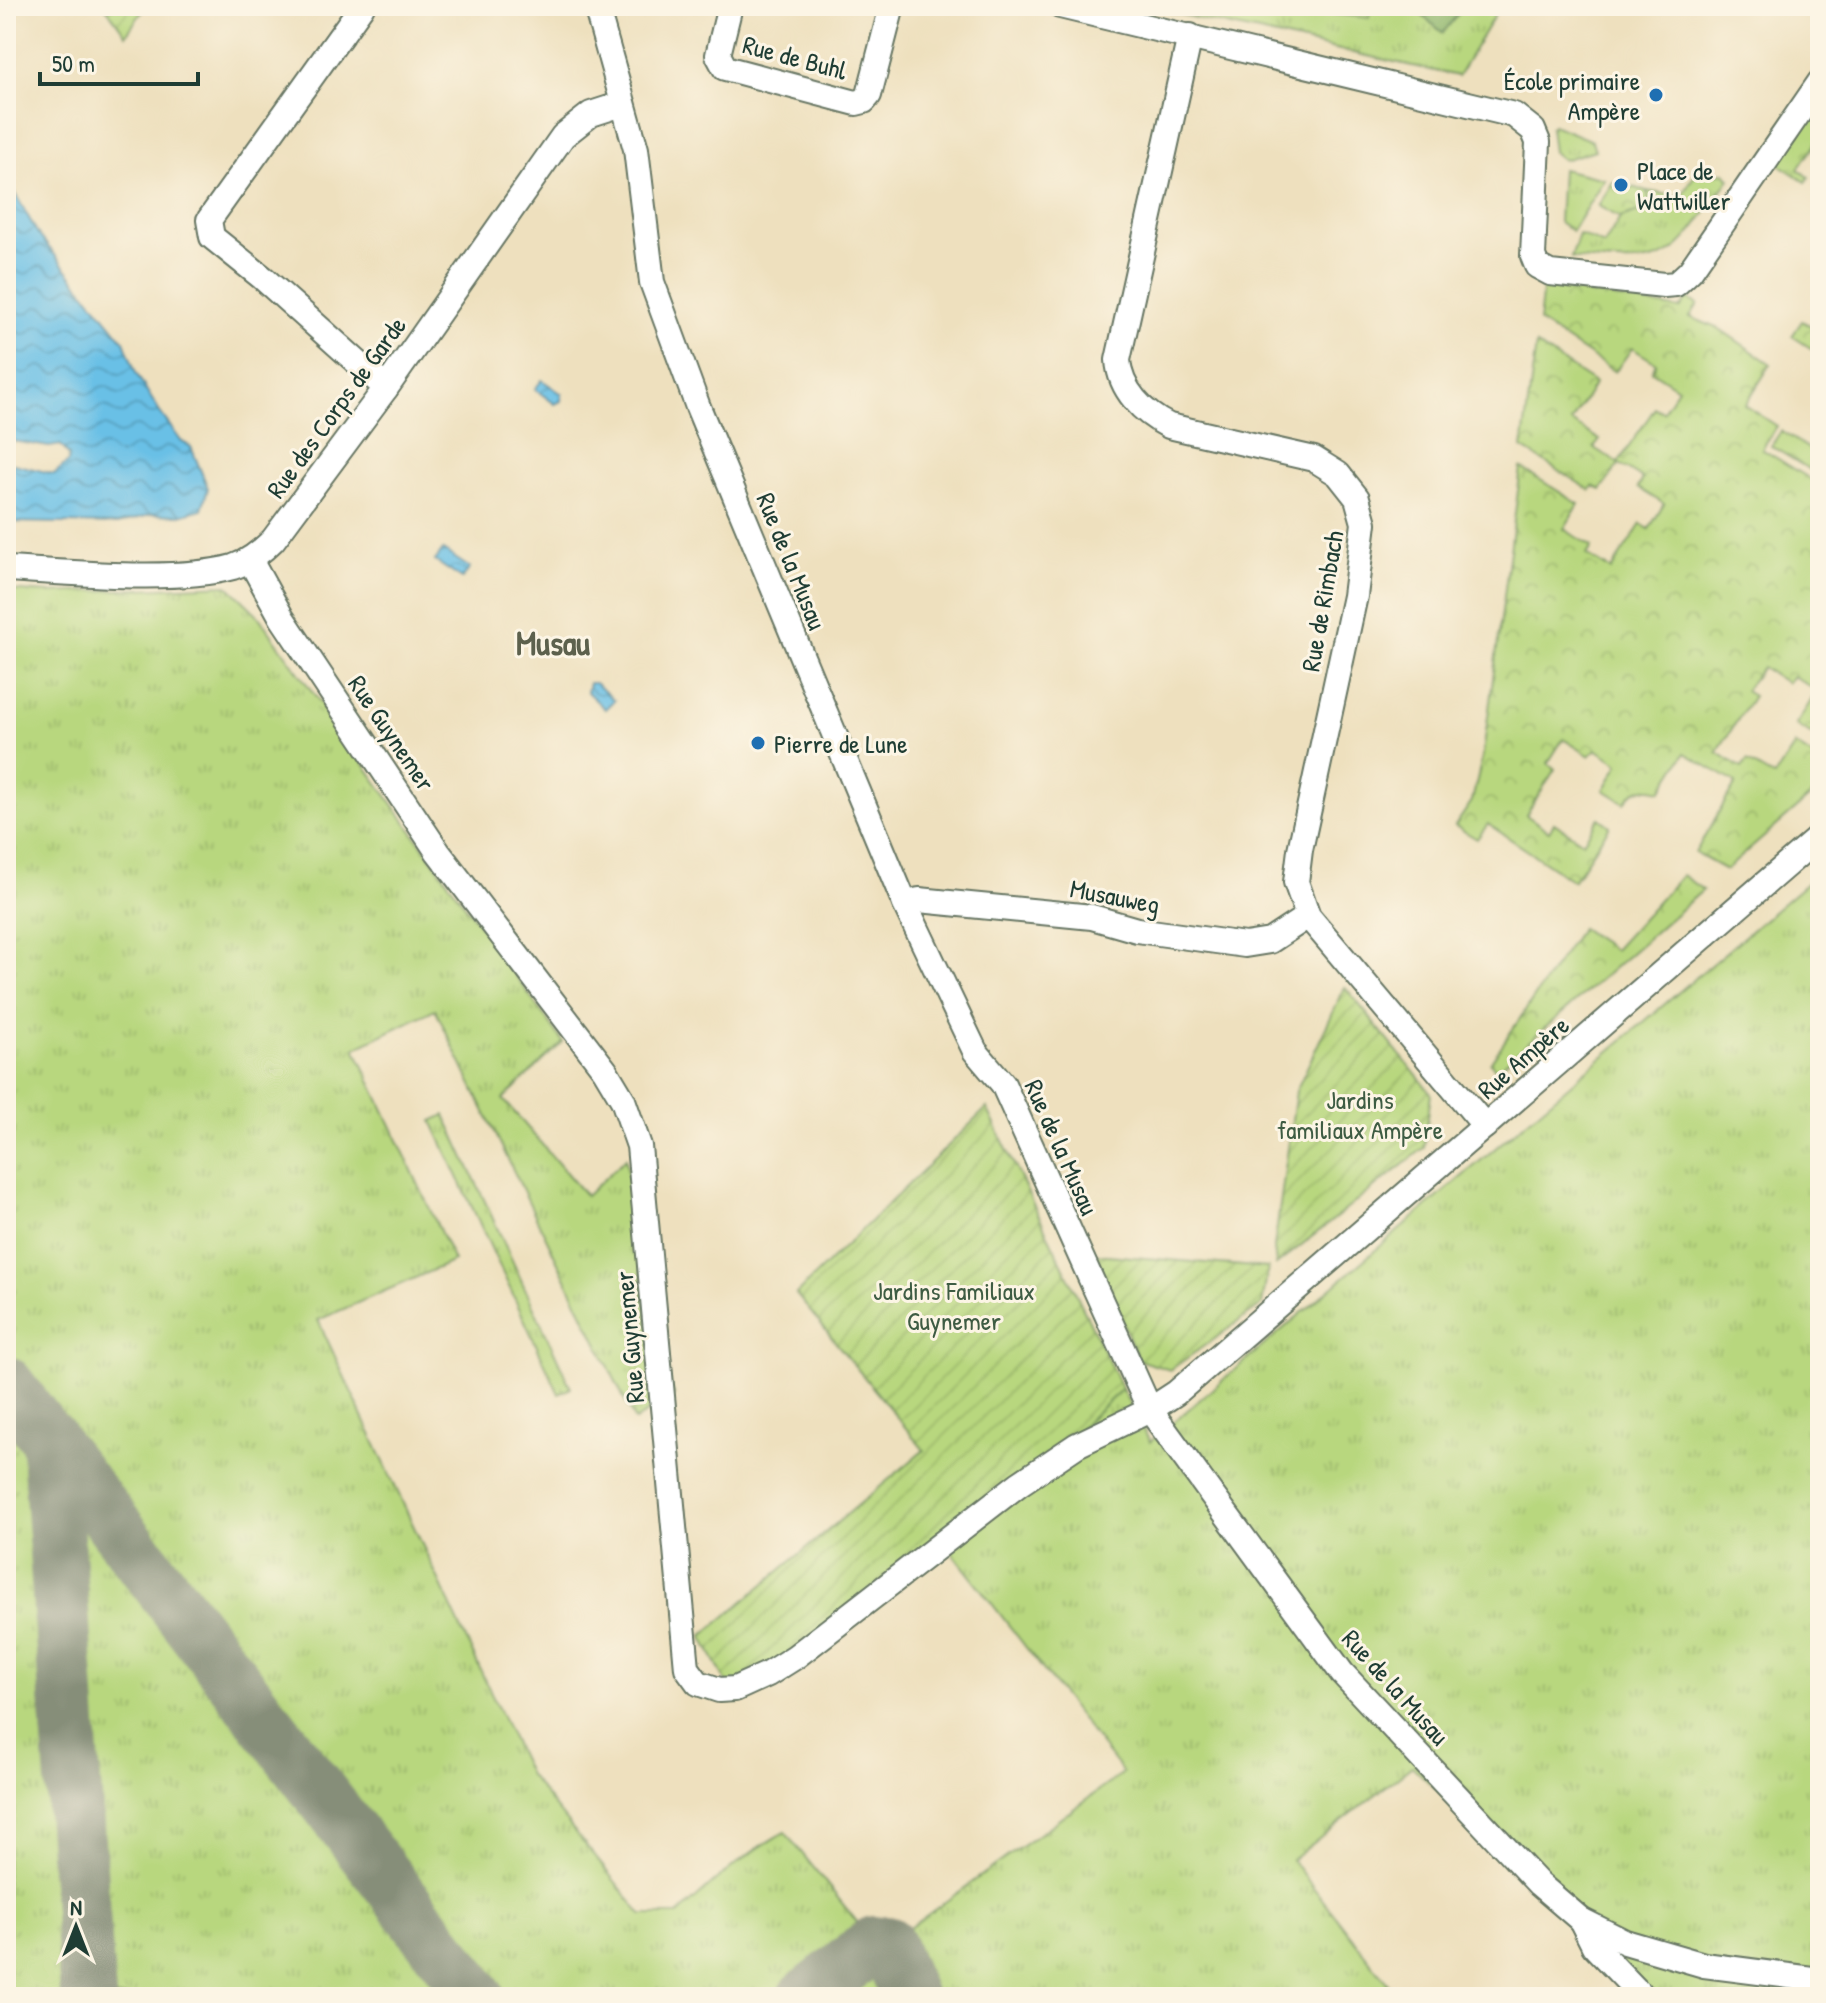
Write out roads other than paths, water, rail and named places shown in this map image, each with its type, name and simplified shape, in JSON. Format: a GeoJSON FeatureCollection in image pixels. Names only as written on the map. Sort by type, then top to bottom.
{"type":"FeatureCollection","features":[{"type":"Feature","properties":{"kind":"street"},"geometry":{"type":"LineString","coordinates":[[362,6],[209,220],[212,237],[263,278],[386,388]]}},
{"type":"Feature","properties":{"kind":"street","name":"Rue de la Musau"},"geometry":{"type":"LineString","coordinates":[[596,6],[636,149],[652,282],[698,407],[905,904],[975,1051],[1003,1084],[1150,1410],[1342,1673],[1539,1884],[1581,1920],[1625,1942],[1704,1965],[1820,1980]]}},
{"type":"Feature","properties":{"kind":"street","name":"Rue de Buhl"},"geometry":{"type":"LineString","coordinates":[[730,6],[718,55],[725,68],[856,103],[864,101],[869,95],[892,6]]}},
{"type":"Feature","properties":{"kind":"street"},"geometry":{"type":"LineString","coordinates":[[1060,6],[1450,97],[1523,120],[1538,142],[1533,256],[1537,266],[1550,273],[1664,285],[1676,284],[1690,271],[1820,82]]}},
{"type":"Feature","properties":{"kind":"street","name":"Rue de Rimbach"},"geometry":{"type":"LineString","coordinates":[[1190,36],[1118,360],[1119,371],[1140,407],[1153,418],[1169,426],[1314,459],[1338,474],[1357,498],[1364,523],[1355,596],[1296,871],[1298,893],[1308,916],[1485,1126]]}},
{"type":"Feature","properties":{"kind":"street","name":"Rue des Corps de Garde"},"geometry":{"type":"LineString","coordinates":[[6,569],[169,573],[219,570],[250,560],[273,540],[386,388],[563,136],[591,114],[622,104]]}},
{"type":"Feature","properties":{"kind":"street","name":"Rue Guynemer"},"geometry":{"type":"LineString","coordinates":[[250,560],[282,618],[384,774],[469,894],[605,1070],[633,1122],[639,1146],[687,1668],[698,1683],[709,1688],[735,1689],[795,1657],[1019,1484],[1077,1445],[1150,1410]]}},
{"type":"Feature","properties":{"kind":"street","name":"Rue Ampère"},"geometry":{"type":"LineString","coordinates":[[1150,1410],[1176,1393],[1820,836]]}},
{"type":"Feature","properties":{"kind":"street","name":"Musauweg"},"geometry":{"type":"LineString","coordinates":[[905,904],[919,900],[1052,912],[1245,945],[1270,941],[1308,916]]}},
{"type":"Feature","properties":{"kind":"street"},"geometry":{"type":"LineString","coordinates":[[1581,1920],[1594,1946],[1643,1997]]}},
{"type":"Feature","properties":{"kind":"water"},"geometry":{"type":"Polygon","coordinates":[[[6,178],[38,234],[124,341],[136,373],[159,411],[181,441],[191,447],[208,488],[202,509],[180,515],[153,514],[118,524],[6,522],[6,462],[54,474],[68,462],[69,456],[61,445],[49,447],[6,440],[6,178]]]}},
{"type":"Feature","properties":{"kind":"water"},"geometry":{"type":"Polygon","coordinates":[[[542,380],[562,394],[561,401],[555,404],[535,389],[542,380]]]}},
{"type":"Feature","properties":{"kind":"water"},"geometry":{"type":"Polygon","coordinates":[[[443,550],[470,568],[462,579],[435,561],[443,550]]]}},
{"type":"Feature","properties":{"kind":"water"},"geometry":{"type":"Polygon","coordinates":[[[589,683],[595,683],[614,700],[605,709],[587,692],[589,683]]]}},
{"type":"Feature","properties":{"kind":"place","name":"École primaire Ampère"},"geometry":{"type":"Point","coordinates":[1656,95]}},
{"type":"Feature","properties":{"kind":"place","name":"Place de Wattwiller"},"geometry":{"type":"Point","coordinates":[1621,185]}},
{"type":"Feature","properties":{"kind":"place","name":"Pierre de Lune"},"geometry":{"type":"Point","coordinates":[758,743]}},
{"type":"Feature","properties":{"kind":"district","name":"Musau"},"geometry":{"type":"Point","coordinates":[553,643]}},
{"type":"Feature","properties":{"kind":"park label","name":"Jardins familiaux Ampère"},"geometry":{"type":"Point","coordinates":[1360,1114]}},
{"type":"Feature","properties":{"kind":"park label","name":"Jardins Familiaux Guynemer"},"geometry":{"type":"Point","coordinates":[954,1305]}}]}
